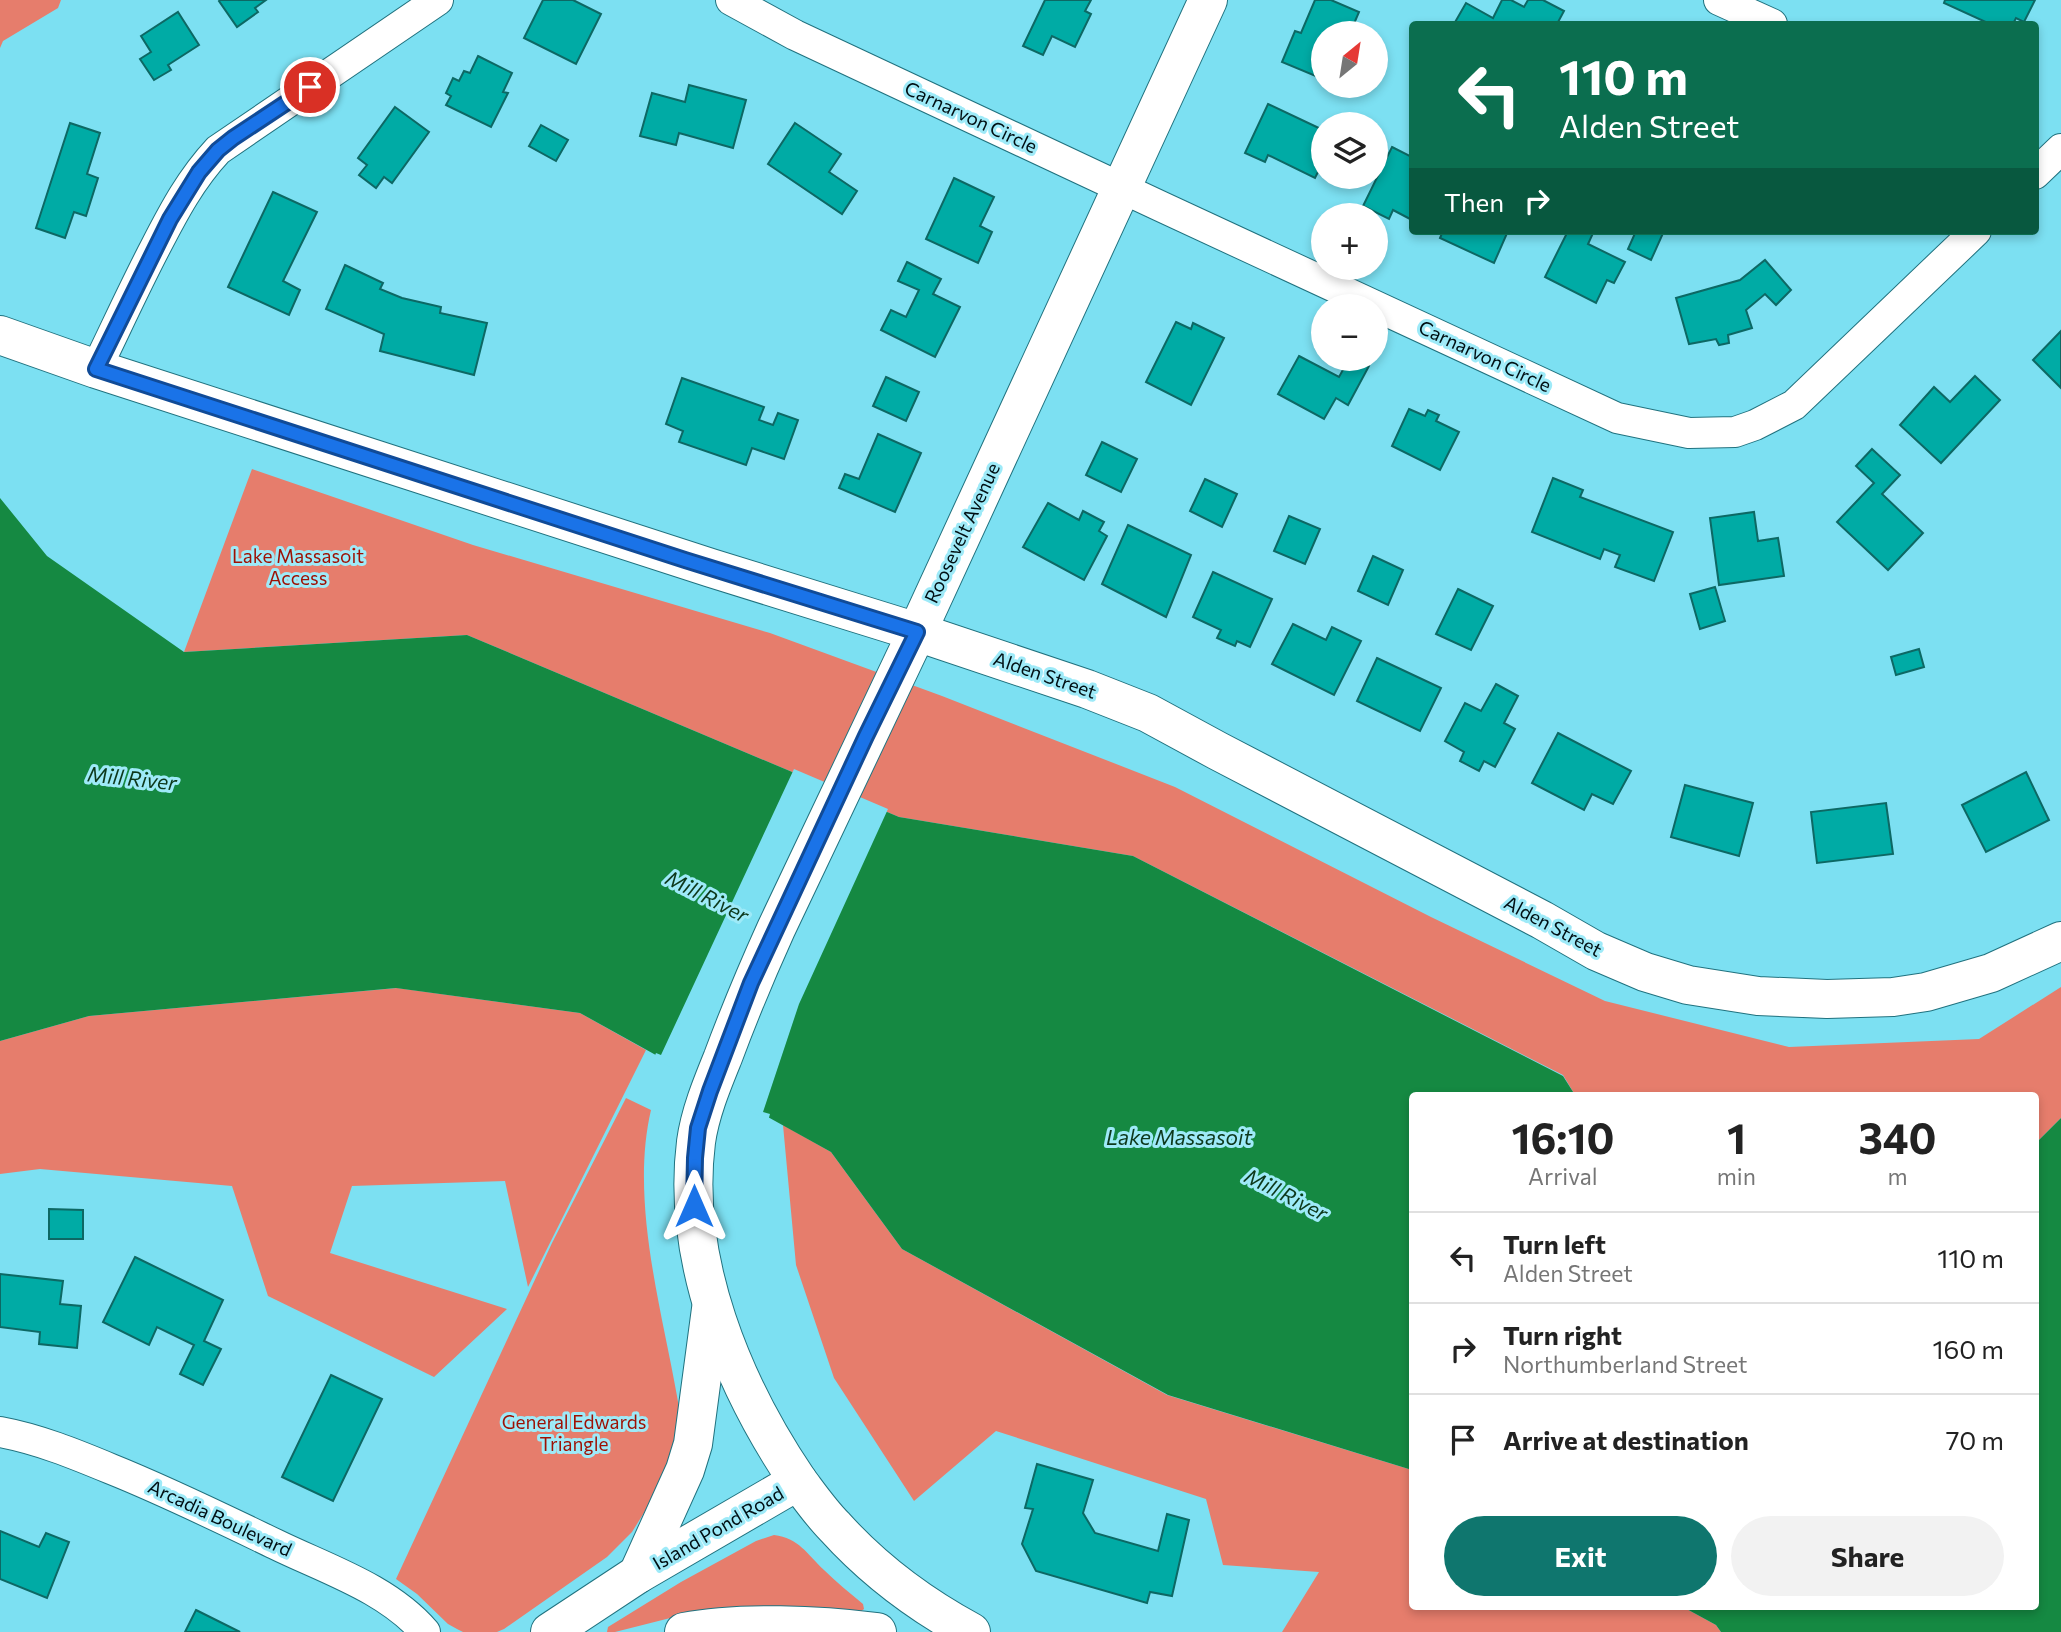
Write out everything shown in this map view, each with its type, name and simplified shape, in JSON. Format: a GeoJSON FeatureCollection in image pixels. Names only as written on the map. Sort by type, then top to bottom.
{"type":"FeatureCollection","features":[{"type":"Feature","properties":{"kind":"main road","name":"Roosevelt Avenue"},"geometry":{"type":"LineString","coordinates":[[971,1632],[915,1597],[872,1563],[834,1527],[767,1435],[747,1395],[712,1303],[695,1222],[698,1128],[751,983],[917,632],[1208,0]]}},
{"type":"Feature","properties":{"kind":"main road","name":"Alden Street"},"geometry":{"type":"LineString","coordinates":[[0,335],[96,369],[1087,689],[1148,713],[1596,950],[1645,972],[1688,985],[1758,996],[1827,999],[1893,997],[1926,992],[1991,972],[2061,941]]}},
{"type":"Feature","properties":{"kind":"main road","name":"Island Pond Road"},"geometry":{"type":"LineString","coordinates":[[638,1574],[674,1497],[693,1444],[712,1303]]}},
{"type":"Feature","properties":{"kind":"main road","name":"Island Pond Road"},"geometry":{"type":"LineString","coordinates":[[550,1632],[638,1574],[798,1481]]}},
{"type":"Feature","properties":{"kind":"main road"},"geometry":{"type":"LineString","coordinates":[[684,1632],[739,1626],[877,1632]]}},
{"type":"Feature","properties":{"kind":"street"},"geometry":{"type":"LineString","coordinates":[[96,369],[179,201],[213,155],[233,138],[438,0]]}},
{"type":"Feature","properties":{"kind":"street","name":"Carnarvon Circle"},"geometry":{"type":"LineString","coordinates":[[731,0],[795,35],[1617,418],[1689,433],[1735,432],[1794,405],[1972,235]]}},
{"type":"Feature","properties":{"kind":"street"},"geometry":{"type":"LineString","coordinates":[[1719,0],[1765,21]]}},
{"type":"Feature","properties":{"kind":"street","name":"Arcadia Boulevard"},"geometry":{"type":"LineString","coordinates":[[0,1432],[72,1453],[141,1481],[376,1592],[405,1612],[425,1632]]}},
{"type":"Feature","properties":{"kind":"green space"},"geometry":{"type":"Polygon","coordinates":[[[0,0],[61,0],[58,8],[3,41],[0,48],[0,0]]]}},
{"type":"Feature","properties":{"kind":"green space","name":"Lake Massasoit Access"},"geometry":{"type":"Polygon","coordinates":[[[252,469],[473,545],[770,633],[942,696],[1175,787],[1431,917],[1605,1001],[1789,1047],[1979,1039],[2061,987],[2061,1118],[2039,1140],[2039,1092],[1573,1092],[1563,1075],[1133,856],[899,817],[467,635],[184,652],[252,469]]]}},
{"type":"Feature","properties":{"kind":"green space"},"geometry":{"type":"Polygon","coordinates":[[[397,988],[580,1013],[646,1050],[528,1287],[505,1181],[352,1186],[330,1253],[507,1309],[434,1377],[268,1296],[232,1186],[40,1169],[0,1174],[0,1041],[89,1016],[397,988]]]}},
{"type":"Feature","properties":{"kind":"green space","name":"General Edwards Triangle"},"geometry":{"type":"Polygon","coordinates":[[[626,1098],[651,1110],[645,1144],[646,1216],[656,1290],[679,1408],[675,1444],[652,1500],[632,1532],[607,1557],[504,1629],[497,1632],[463,1632],[448,1624],[417,1594],[396,1579],[552,1243],[626,1098]]]}},
{"type":"Feature","properties":{"kind":"green space"},"geometry":{"type":"Polygon","coordinates":[[[783,1125],[831,1152],[902,1249],[1167,1395],[1409,1469],[1409,1610],[1688,1610],[1716,1625],[1721,1632],[1282,1632],[1319,1572],[1223,1565],[1206,1499],[996,1431],[914,1501],[834,1378],[796,1265],[783,1125]]]}},
{"type":"Feature","properties":{"kind":"green space"},"geometry":{"type":"Polygon","coordinates":[[[774,1535],[790,1539],[802,1548],[863,1604],[864,1609],[860,1612],[690,1613],[607,1632],[608,1627],[681,1582],[756,1541],[774,1535]]]}},
{"type":"Feature","properties":{"kind":"water","name":"Lake Massasoit"},"geometry":{"type":"Polygon","coordinates":[[[0,498],[47,556],[184,652],[467,635],[899,817],[1133,856],[1563,1076],[1573,1092],[1409,1092],[1409,1469],[1168,1395],[902,1249],[831,1152],[580,1013],[396,988],[89,1016],[0,1041],[0,498]]]}},
{"type":"Feature","properties":{"kind":"water"},"geometry":{"type":"Polygon","coordinates":[[[2061,1118],[2061,1632],[1721,1632],[1716,1625],[1688,1610],[2039,1610],[2039,1140],[2061,1118]]]}},
{"type":"Feature","properties":{"kind":"pier"},"geometry":{"type":"Polygon","coordinates":[[[794,769],[888,809],[799,1004],[763,1112],[770,1114],[768,1121],[654,1058],[656,1053],[661,1055],[794,769]]]}},
{"type":"Feature","properties":{"kind":"building"},"geometry":{"type":"Polygon","coordinates":[[[220,0],[266,0],[255,8],[258,12],[237,27],[220,0]]]}},
{"type":"Feature","properties":{"kind":"building"},"geometry":{"type":"Polygon","coordinates":[[[543,0],[573,0],[601,14],[576,64],[524,38],[543,0]]]}},
{"type":"Feature","properties":{"kind":"building"},"geometry":{"type":"Polygon","coordinates":[[[1045,0],[1091,0],[1085,11],[1091,14],[1075,47],[1052,36],[1043,55],[1023,46],[1045,0]]]}},
{"type":"Feature","properties":{"kind":"building"},"geometry":{"type":"Polygon","coordinates":[[[1315,0],[1331,0],[1359,12],[1355,21],[1311,21],[1311,74],[1282,62],[1295,31],[1301,33],[1315,0]]]}},
{"type":"Feature","properties":{"kind":"building"},"geometry":{"type":"Polygon","coordinates":[[[1502,0],[1511,0],[1524,7],[1528,0],[1543,0],[1564,11],[1559,21],[1456,21],[1466,3],[1493,18],[1502,0]]]}},
{"type":"Feature","properties":{"kind":"building"},"geometry":{"type":"Polygon","coordinates":[[[1945,0],[2035,0],[2024,21],[2016,18],[2014,21],[1983,21],[1944,3],[1945,0]]]}},
{"type":"Feature","properties":{"kind":"building"},"geometry":{"type":"Polygon","coordinates":[[[178,12],[199,45],[168,65],[171,70],[154,80],[140,59],[151,52],[141,36],[178,12]]]}},
{"type":"Feature","properties":{"kind":"building"},"geometry":{"type":"Polygon","coordinates":[[[478,56],[512,73],[503,92],[508,93],[491,127],[446,105],[451,96],[446,93],[453,78],[459,81],[464,71],[470,73],[478,56]]]}},
{"type":"Feature","properties":{"kind":"building"},"geometry":{"type":"Polygon","coordinates":[[[689,85],[746,100],[733,148],[679,133],[676,145],[640,136],[652,93],[685,102],[689,85]]]}},
{"type":"Feature","properties":{"kind":"building"},"geometry":{"type":"Polygon","coordinates":[[[1268,104],[1311,124],[1311,176],[1268,155],[1265,162],[1245,153],[1268,104]]]}},
{"type":"Feature","properties":{"kind":"building"},"geometry":{"type":"Polygon","coordinates":[[[395,107],[429,132],[392,183],[384,177],[376,188],[359,175],[367,165],[358,158],[395,107]]]}},
{"type":"Feature","properties":{"kind":"building"},"geometry":{"type":"Polygon","coordinates":[[[70,123],[100,133],[87,174],[98,178],[86,216],[74,212],[65,238],[36,228],[70,123]]]}},
{"type":"Feature","properties":{"kind":"building"},"geometry":{"type":"Polygon","coordinates":[[[795,123],[841,154],[829,172],[857,191],[842,214],[768,164],[795,123]]]}},
{"type":"Feature","properties":{"kind":"building"},"geometry":{"type":"Polygon","coordinates":[[[541,125],[568,140],[556,161],[529,146],[541,125]]]}},
{"type":"Feature","properties":{"kind":"building"},"geometry":{"type":"Polygon","coordinates":[[[1392,147],[1409,156],[1409,218],[1393,210],[1389,219],[1388,203],[1364,203],[1371,189],[1388,189],[1388,155],[1392,147]]]}},
{"type":"Feature","properties":{"kind":"building"},"geometry":{"type":"Polygon","coordinates":[[[954,178],[994,197],[980,226],[992,232],[978,263],[926,239],[954,178]]]}},
{"type":"Feature","properties":{"kind":"building"},"geometry":{"type":"Polygon","coordinates":[[[273,192],[317,212],[283,281],[300,290],[289,315],[228,287],[273,192]]]}},
{"type":"Feature","properties":{"kind":"building"},"geometry":{"type":"Polygon","coordinates":[[[1441,235],[1506,235],[1494,263],[1440,238],[1441,235]]]}},
{"type":"Feature","properties":{"kind":"building"},"geometry":{"type":"Polygon","coordinates":[[[1566,235],[1592,235],[1588,244],[1625,262],[1614,283],[1607,280],[1596,303],[1545,277],[1566,235]]]}},
{"type":"Feature","properties":{"kind":"building"},"geometry":{"type":"Polygon","coordinates":[[[1634,235],[1662,235],[1651,260],[1628,249],[1634,235]]]}},
{"type":"Feature","properties":{"kind":"building"},"geometry":{"type":"Polygon","coordinates":[[[1765,260],[1791,290],[1776,305],[1765,294],[1746,310],[1752,328],[1728,335],[1729,343],[1719,345],[1716,339],[1689,344],[1676,298],[1740,280],[1765,260]]]}},
{"type":"Feature","properties":{"kind":"building"},"geometry":{"type":"Polygon","coordinates":[[[907,262],[941,279],[933,294],[960,307],[935,357],[881,330],[891,310],[906,317],[919,290],[898,281],[907,262]]]}},
{"type":"Feature","properties":{"kind":"building"},"geometry":{"type":"Polygon","coordinates":[[[345,265],[383,283],[380,289],[402,298],[441,307],[440,313],[487,323],[474,375],[380,351],[384,334],[326,309],[345,265]]]}},
{"type":"Feature","properties":{"kind":"building"},"geometry":{"type":"Polygon","coordinates":[[[1176,322],[1191,329],[1193,323],[1224,338],[1191,405],[1146,382],[1176,322]]]}},
{"type":"Feature","properties":{"kind":"building"},"geometry":{"type":"Polygon","coordinates":[[[2061,331],[2061,388],[2033,360],[2061,331]]]}},
{"type":"Feature","properties":{"kind":"building"},"geometry":{"type":"Polygon","coordinates":[[[1299,356],[1311,362],[1311,371],[1328,371],[1339,377],[1342,371],[1366,371],[1348,405],[1336,398],[1324,419],[1278,394],[1299,356]]]}},
{"type":"Feature","properties":{"kind":"building"},"geometry":{"type":"Polygon","coordinates":[[[1975,376],[2000,400],[1941,463],[1900,425],[1934,387],[1950,402],[1975,376]]]}},
{"type":"Feature","properties":{"kind":"building"},"geometry":{"type":"Polygon","coordinates":[[[886,377],[919,392],[906,421],[873,406],[886,377]]]}},
{"type":"Feature","properties":{"kind":"building"},"geometry":{"type":"Polygon","coordinates":[[[682,378],[764,407],[759,420],[773,425],[778,413],[798,420],[784,459],[752,448],[746,465],[679,442],[683,431],[666,424],[682,378]]]}},
{"type":"Feature","properties":{"kind":"building"},"geometry":{"type":"Polygon","coordinates":[[[1409,409],[1425,416],[1428,410],[1439,415],[1436,421],[1459,432],[1440,470],[1392,446],[1409,409]]]}},
{"type":"Feature","properties":{"kind":"building"},"geometry":{"type":"Polygon","coordinates":[[[878,434],[921,453],[895,512],[839,488],[845,474],[859,479],[878,434]]]}},
{"type":"Feature","properties":{"kind":"building"},"geometry":{"type":"Polygon","coordinates":[[[1102,442],[1137,459],[1121,492],[1086,475],[1102,442]]]}},
{"type":"Feature","properties":{"kind":"building"},"geometry":{"type":"Polygon","coordinates":[[[1872,449],[1900,475],[1882,494],[1923,533],[1888,570],[1837,522],[1874,483],[1856,466],[1872,449]]]}},
{"type":"Feature","properties":{"kind":"building"},"geometry":{"type":"Polygon","coordinates":[[[1553,478],[1583,490],[1580,497],[1673,532],[1654,581],[1615,567],[1620,555],[1604,549],[1600,559],[1532,532],[1553,478]]]}},
{"type":"Feature","properties":{"kind":"building"},"geometry":{"type":"Polygon","coordinates":[[[1205,479],[1237,494],[1222,527],[1190,511],[1205,479]]]}},
{"type":"Feature","properties":{"kind":"building"},"geometry":{"type":"Polygon","coordinates":[[[1048,503],[1079,520],[1083,511],[1104,522],[1099,531],[1107,536],[1084,580],[1023,547],[1048,503]]]}},
{"type":"Feature","properties":{"kind":"building"},"geometry":{"type":"Polygon","coordinates":[[[1754,512],[1758,541],[1778,538],[1784,576],[1719,585],[1710,518],[1754,512]]]}},
{"type":"Feature","properties":{"kind":"building"},"geometry":{"type":"Polygon","coordinates":[[[1289,516],[1320,529],[1305,564],[1274,551],[1289,516]]]}},
{"type":"Feature","properties":{"kind":"building"},"geometry":{"type":"Polygon","coordinates":[[[1128,525],[1191,555],[1166,617],[1102,584],[1128,525]]]}},
{"type":"Feature","properties":{"kind":"building"},"geometry":{"type":"Polygon","coordinates":[[[1373,556],[1403,570],[1388,605],[1358,591],[1373,556]]]}},
{"type":"Feature","properties":{"kind":"building"},"geometry":{"type":"Polygon","coordinates":[[[1213,572],[1272,599],[1250,647],[1237,641],[1235,646],[1217,638],[1221,630],[1193,617],[1213,572]]]}},
{"type":"Feature","properties":{"kind":"building"},"geometry":{"type":"Polygon","coordinates":[[[1715,587],[1725,621],[1700,629],[1690,594],[1715,587]]]}},
{"type":"Feature","properties":{"kind":"building"},"geometry":{"type":"Polygon","coordinates":[[[1458,589],[1493,606],[1471,650],[1436,634],[1458,589]]]}},
{"type":"Feature","properties":{"kind":"building"},"geometry":{"type":"Polygon","coordinates":[[[1293,624],[1326,640],[1332,627],[1361,641],[1334,695],[1272,664],[1293,624]]]}},
{"type":"Feature","properties":{"kind":"building"},"geometry":{"type":"Polygon","coordinates":[[[1919,649],[1924,667],[1896,675],[1891,657],[1919,649]]]}},
{"type":"Feature","properties":{"kind":"building"},"geometry":{"type":"Polygon","coordinates":[[[1377,658],[1441,688],[1420,731],[1357,701],[1377,658]]]}},
{"type":"Feature","properties":{"kind":"building"},"geometry":{"type":"Polygon","coordinates":[[[1496,684],[1518,696],[1504,723],[1515,729],[1495,767],[1484,761],[1479,771],[1460,761],[1464,752],[1445,741],[1465,703],[1481,711],[1496,684]]]}},
{"type":"Feature","properties":{"kind":"building"},"geometry":{"type":"Polygon","coordinates":[[[1558,733],[1631,771],[1613,804],[1592,794],[1584,810],[1532,783],[1558,733]]]}},
{"type":"Feature","properties":{"kind":"building"},"geometry":{"type":"Polygon","coordinates":[[[2026,772],[2049,820],[1986,852],[1962,805],[2026,772]]]}},
{"type":"Feature","properties":{"kind":"building"},"geometry":{"type":"Polygon","coordinates":[[[1685,785],[1753,803],[1739,856],[1671,837],[1685,785]]]}},
{"type":"Feature","properties":{"kind":"building"},"geometry":{"type":"Polygon","coordinates":[[[1886,803],[1893,854],[1817,863],[1811,812],[1886,803]]]}},
{"type":"Feature","properties":{"kind":"building"},"geometry":{"type":"Polygon","coordinates":[[[49,1209],[83,1210],[83,1239],[49,1239],[49,1209]]]}},
{"type":"Feature","properties":{"kind":"building"},"geometry":{"type":"Polygon","coordinates":[[[135,1257],[223,1300],[204,1341],[221,1349],[203,1385],[180,1374],[194,1345],[157,1327],[149,1345],[103,1322],[135,1257]]]}},
{"type":"Feature","properties":{"kind":"building"},"geometry":{"type":"Polygon","coordinates":[[[0,1274],[63,1281],[60,1304],[81,1306],[77,1348],[39,1344],[40,1332],[0,1327],[0,1274]]]}},
{"type":"Feature","properties":{"kind":"building"},"geometry":{"type":"Polygon","coordinates":[[[331,1375],[382,1399],[333,1501],[282,1477],[331,1375]]]}},
{"type":"Feature","properties":{"kind":"building"},"geometry":{"type":"Polygon","coordinates":[[[1037,1464],[1093,1480],[1083,1513],[1095,1533],[1158,1551],[1167,1514],[1189,1520],[1172,1596],[1150,1592],[1147,1603],[1036,1571],[1022,1544],[1033,1509],[1025,1508],[1037,1464]]]}},
{"type":"Feature","properties":{"kind":"building"},"geometry":{"type":"Polygon","coordinates":[[[0,1531],[39,1547],[46,1533],[69,1542],[47,1598],[0,1579],[0,1531]]]}},
{"type":"Feature","properties":{"kind":"building"},"geometry":{"type":"Polygon","coordinates":[[[196,1610],[240,1632],[185,1632],[196,1610]]]}},
{"type":"Feature","properties":{"kind":"route"},"geometry":{"type":"LineString","coordinates":[[310,87],[233,138],[218,150],[199,172],[179,201],[96,369],[685,560],[917,632],[751,983],[698,1128],[694,1206]]}},
{"type":"Feature","properties":{"kind":"water label","name":"Mill River"},"geometry":{"type":"Point","coordinates":[132,779]}},
{"type":"Feature","properties":{"kind":"water label","name":"Mill River"},"geometry":{"type":"Point","coordinates":[707,897]}},
{"type":"Feature","properties":{"kind":"water label","name":"Mill River"},"geometry":{"type":"Point","coordinates":[1286,1195]}}]}
